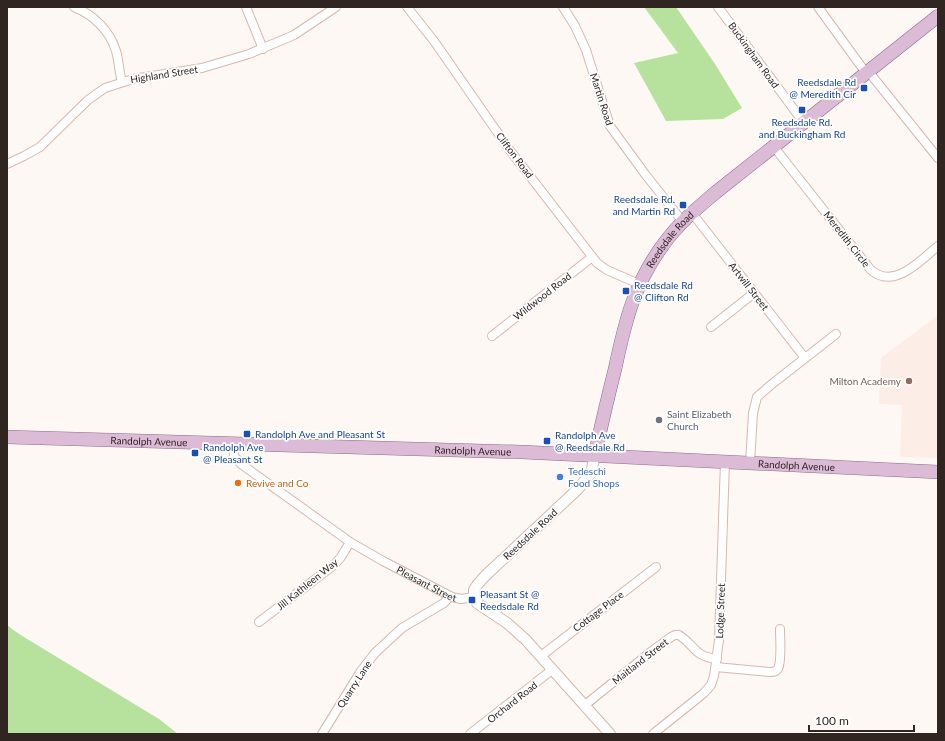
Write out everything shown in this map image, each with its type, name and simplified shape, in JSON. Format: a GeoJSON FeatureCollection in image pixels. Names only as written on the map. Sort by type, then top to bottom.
{"type":"FeatureCollection","features":[{"type":"Feature","properties":{"kind":"main road","name":"Reedsdale Road"},"geometry":{"type":"LineString","coordinates":[[595,455],[626,320],[639,284],[652,260],[663,244],[688,217],[715,193],[938,16]]}},
{"type":"Feature","properties":{"kind":"main road","name":"Randolph Avenue"},"geometry":{"type":"LineString","coordinates":[[7,437],[522,452],[938,472]]}},
{"type":"Feature","properties":{"kind":"street"},"geometry":{"type":"LineString","coordinates":[[74,7],[94,18],[110,37],[117,55],[122,82]]}},
{"type":"Feature","properties":{"kind":"street"},"geometry":{"type":"LineString","coordinates":[[246,7],[263,49]]}},
{"type":"Feature","properties":{"kind":"street","name":"Highland Street"},"geometry":{"type":"LineString","coordinates":[[7,164],[40,147],[96,94],[105,88],[122,82],[196,70],[263,49],[294,35],[336,7]]}},
{"type":"Feature","properties":{"kind":"street","name":"Clifton Road"},"geometry":{"type":"LineString","coordinates":[[407,7],[434,41],[509,149],[592,257],[603,268],[639,284]]}},
{"type":"Feature","properties":{"kind":"street","name":"Martin Road"},"geometry":{"type":"LineString","coordinates":[[563,7],[575,26],[586,50],[610,126],[645,174],[688,217]]}},
{"type":"Feature","properties":{"kind":"street","name":"Buckingham Road"},"geometry":{"type":"LineString","coordinates":[[718,7],[804,123]]}},
{"type":"Feature","properties":{"kind":"street"},"geometry":{"type":"LineString","coordinates":[[818,7],[867,72],[938,158]]}},
{"type":"Feature","properties":{"kind":"street","name":"Meredith Circle"},"geometry":{"type":"LineString","coordinates":[[774,147],[870,269],[877,275],[886,277],[900,274],[910,269],[938,246]]}},
{"type":"Feature","properties":{"kind":"street","name":"Artwill Street"},"geometry":{"type":"LineString","coordinates":[[688,217],[754,293],[805,358]]}},
{"type":"Feature","properties":{"kind":"street","name":"Wildwood Road"},"geometry":{"type":"LineString","coordinates":[[492,336],[592,257]]}},
{"type":"Feature","properties":{"kind":"street"},"geometry":{"type":"LineString","coordinates":[[711,327],[754,293]]}},
{"type":"Feature","properties":{"kind":"street"},"geometry":{"type":"LineString","coordinates":[[750,463],[753,413],[757,397],[836,334]]}},
{"type":"Feature","properties":{"kind":"street","name":"Pleasant Street"},"geometry":{"type":"LineString","coordinates":[[233,443],[234,456],[240,464],[350,542],[450,596],[461,599],[474,597]]}},
{"type":"Feature","properties":{"kind":"street","name":"Reedsdale Road"},"geometry":{"type":"LineString","coordinates":[[474,597],[475,587],[482,578],[583,483],[591,472],[595,455]]}},
{"type":"Feature","properties":{"kind":"street","name":"Lodge Street"},"geometry":{"type":"LineString","coordinates":[[653,734],[704,693],[713,681],[720,632],[725,461]]}},
{"type":"Feature","properties":{"kind":"street","name":"Jill Kathleen Way"},"geometry":{"type":"LineString","coordinates":[[259,622],[334,565],[350,542]]}},
{"type":"Feature","properties":{"kind":"street","name":"Cottage Place"},"geometry":{"type":"LineString","coordinates":[[541,656],[656,567]]}},
{"type":"Feature","properties":{"kind":"street","name":"Quarry Lane"},"geometry":{"type":"LineString","coordinates":[[322,734],[366,664],[375,653],[402,628],[444,603],[450,596]]}},
{"type":"Feature","properties":{"kind":"street"},"geometry":{"type":"LineString","coordinates":[[474,597],[479,605],[518,632],[553,669],[610,734]]}},
{"type":"Feature","properties":{"kind":"street"},"geometry":{"type":"LineString","coordinates":[[716,663],[774,672],[778,669],[779,663],[780,629]]}},
{"type":"Feature","properties":{"kind":"street","name":"Maitland Street"},"geometry":{"type":"LineString","coordinates":[[585,705],[647,654],[673,636],[680,635],[700,654],[716,663]]}},
{"type":"Feature","properties":{"kind":"street","name":"Orchard Road"},"geometry":{"type":"LineString","coordinates":[[470,734],[553,669]]}},
{"type":"Feature","properties":{"kind":"shaded area","name":"Milton Academy"},"geometry":{"type":"Polygon","coordinates":[[[938,315],[938,458],[900,457],[902,405],[879,404],[881,358],[938,315]]]}},
{"type":"Feature","properties":{"kind":"green space"},"geometry":{"type":"Polygon","coordinates":[[[644,7],[676,7],[715,64],[742,108],[723,119],[666,121],[634,63],[678,53],[644,7]]]}},
{"type":"Feature","properties":{"kind":"green space"},"geometry":{"type":"Polygon","coordinates":[[[7,625],[19,634],[159,719],[178,734],[7,734],[7,625]]]}},
{"type":"Feature","properties":{"kind":"place","name":"Reedsdale Rd @ Meredith Cir"},"geometry":{"type":"Point","coordinates":[864,88]}},
{"type":"Feature","properties":{"kind":"place","name":"Reedsdale Rd. and Buckingham Rd"},"geometry":{"type":"Point","coordinates":[802,110]}},
{"type":"Feature","properties":{"kind":"place","name":"Reedsdale Rd. and Martin Rd"},"geometry":{"type":"Point","coordinates":[683,205]}},
{"type":"Feature","properties":{"kind":"place","name":"Reedsdale Rd @ Clifton Rd"},"geometry":{"type":"Point","coordinates":[626,291]}},
{"type":"Feature","properties":{"kind":"place","name":"Milton Academy"},"geometry":{"type":"Point","coordinates":[909,381]}},
{"type":"Feature","properties":{"kind":"place","name":"Saint Elizabeth Church"},"geometry":{"type":"Point","coordinates":[659,420]}},
{"type":"Feature","properties":{"kind":"place","name":"Randolph Ave and Pleasant St"},"geometry":{"type":"Point","coordinates":[247,434]}},
{"type":"Feature","properties":{"kind":"place","name":"Randolph Ave @ Reedsdale Rd"},"geometry":{"type":"Point","coordinates":[547,441]}},
{"type":"Feature","properties":{"kind":"place","name":"Randolph Ave @ Pleasant St"},"geometry":{"type":"Point","coordinates":[195,453]}},
{"type":"Feature","properties":{"kind":"place","name":"Tedeschi Food Shops"},"geometry":{"type":"Point","coordinates":[560,477]}},
{"type":"Feature","properties":{"kind":"place","name":"Revive and Co"},"geometry":{"type":"Point","coordinates":[238,483]}},
{"type":"Feature","properties":{"kind":"place","name":"Pleasant St @ Reedsdale Rd"},"geometry":{"type":"Point","coordinates":[472,600]}}]}
